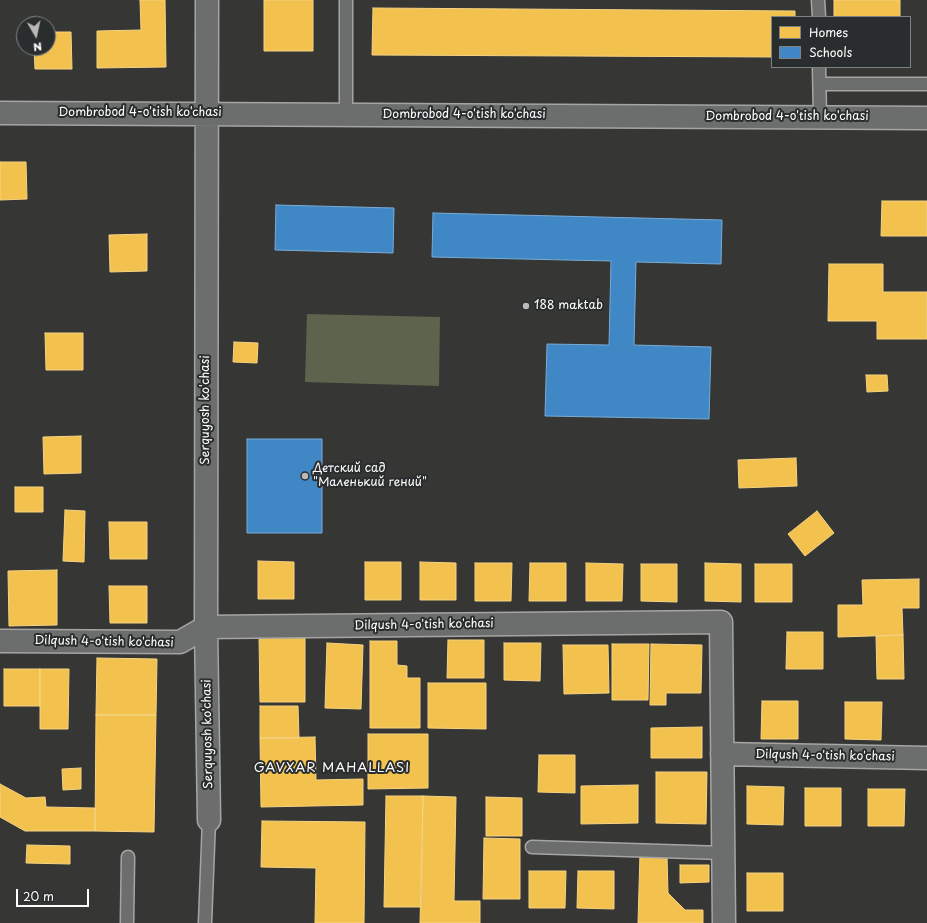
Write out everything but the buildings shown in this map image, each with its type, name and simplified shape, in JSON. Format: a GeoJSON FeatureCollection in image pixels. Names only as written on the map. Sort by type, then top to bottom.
{"type":"FeatureCollection","features":[{"type":"Feature","properties":{"kind":"street","name":"Serquyosh ko'chasi"},"geometry":{"type":"LineString","coordinates":[[208,0],[206,627],[209,820]]}},
{"type":"Feature","properties":{"kind":"street","name":"Dombrobod 4-o'tish ko'chasi"},"geometry":{"type":"LineString","coordinates":[[0,113],[927,118]]}},
{"type":"Feature","properties":{"kind":"street","name":"Dilqush 4-o'tish ko'chasi"},"geometry":{"type":"LineString","coordinates":[[0,641],[180,642],[206,627],[721,622],[724,923]]}},
{"type":"Feature","properties":{"kind":"street","name":"Dilqush 4-o'tish ko'chasi"},"geometry":{"type":"LineString","coordinates":[[722,754],[927,758]]}},
{"type":"Feature","properties":{"kind":"lane"},"geometry":{"type":"LineString","coordinates":[[346,0],[346,114]]}},
{"type":"Feature","properties":{"kind":"lane"},"geometry":{"type":"LineString","coordinates":[[818,0],[819,16]]}},
{"type":"Feature","properties":{"kind":"lane"},"geometry":{"type":"LineString","coordinates":[[819,68],[820,117]]}},
{"type":"Feature","properties":{"kind":"lane"},"geometry":{"type":"LineString","coordinates":[[820,84],[927,84]]}},
{"type":"Feature","properties":{"kind":"lane"},"geometry":{"type":"LineString","coordinates":[[205,923],[209,820]]}},
{"type":"Feature","properties":{"kind":"lane"},"geometry":{"type":"LineString","coordinates":[[532,847],[723,853]]}},
{"type":"Feature","properties":{"kind":"lane"},"geometry":{"type":"LineString","coordinates":[[127,923],[128,857]]}},
{"type":"Feature","properties":{"kind":"green space"},"geometry":{"type":"Polygon","coordinates":[[[307,314],[440,317],[439,386],[305,382],[307,314]]]}},
{"type":"Feature","properties":{"kind":"place","name":"188 maktab"},"geometry":{"type":"Point","coordinates":[526,306]}},
{"type":"Feature","properties":{"kind":"place","name":"Детский сад \"Маленький гений\""},"geometry":{"type":"Point","coordinates":[305,476]}},
{"type":"Feature","properties":{"kind":"district","name":"GAVXAR MAHALLASI"},"geometry":{"type":"Point","coordinates":[332,768]}}]}
